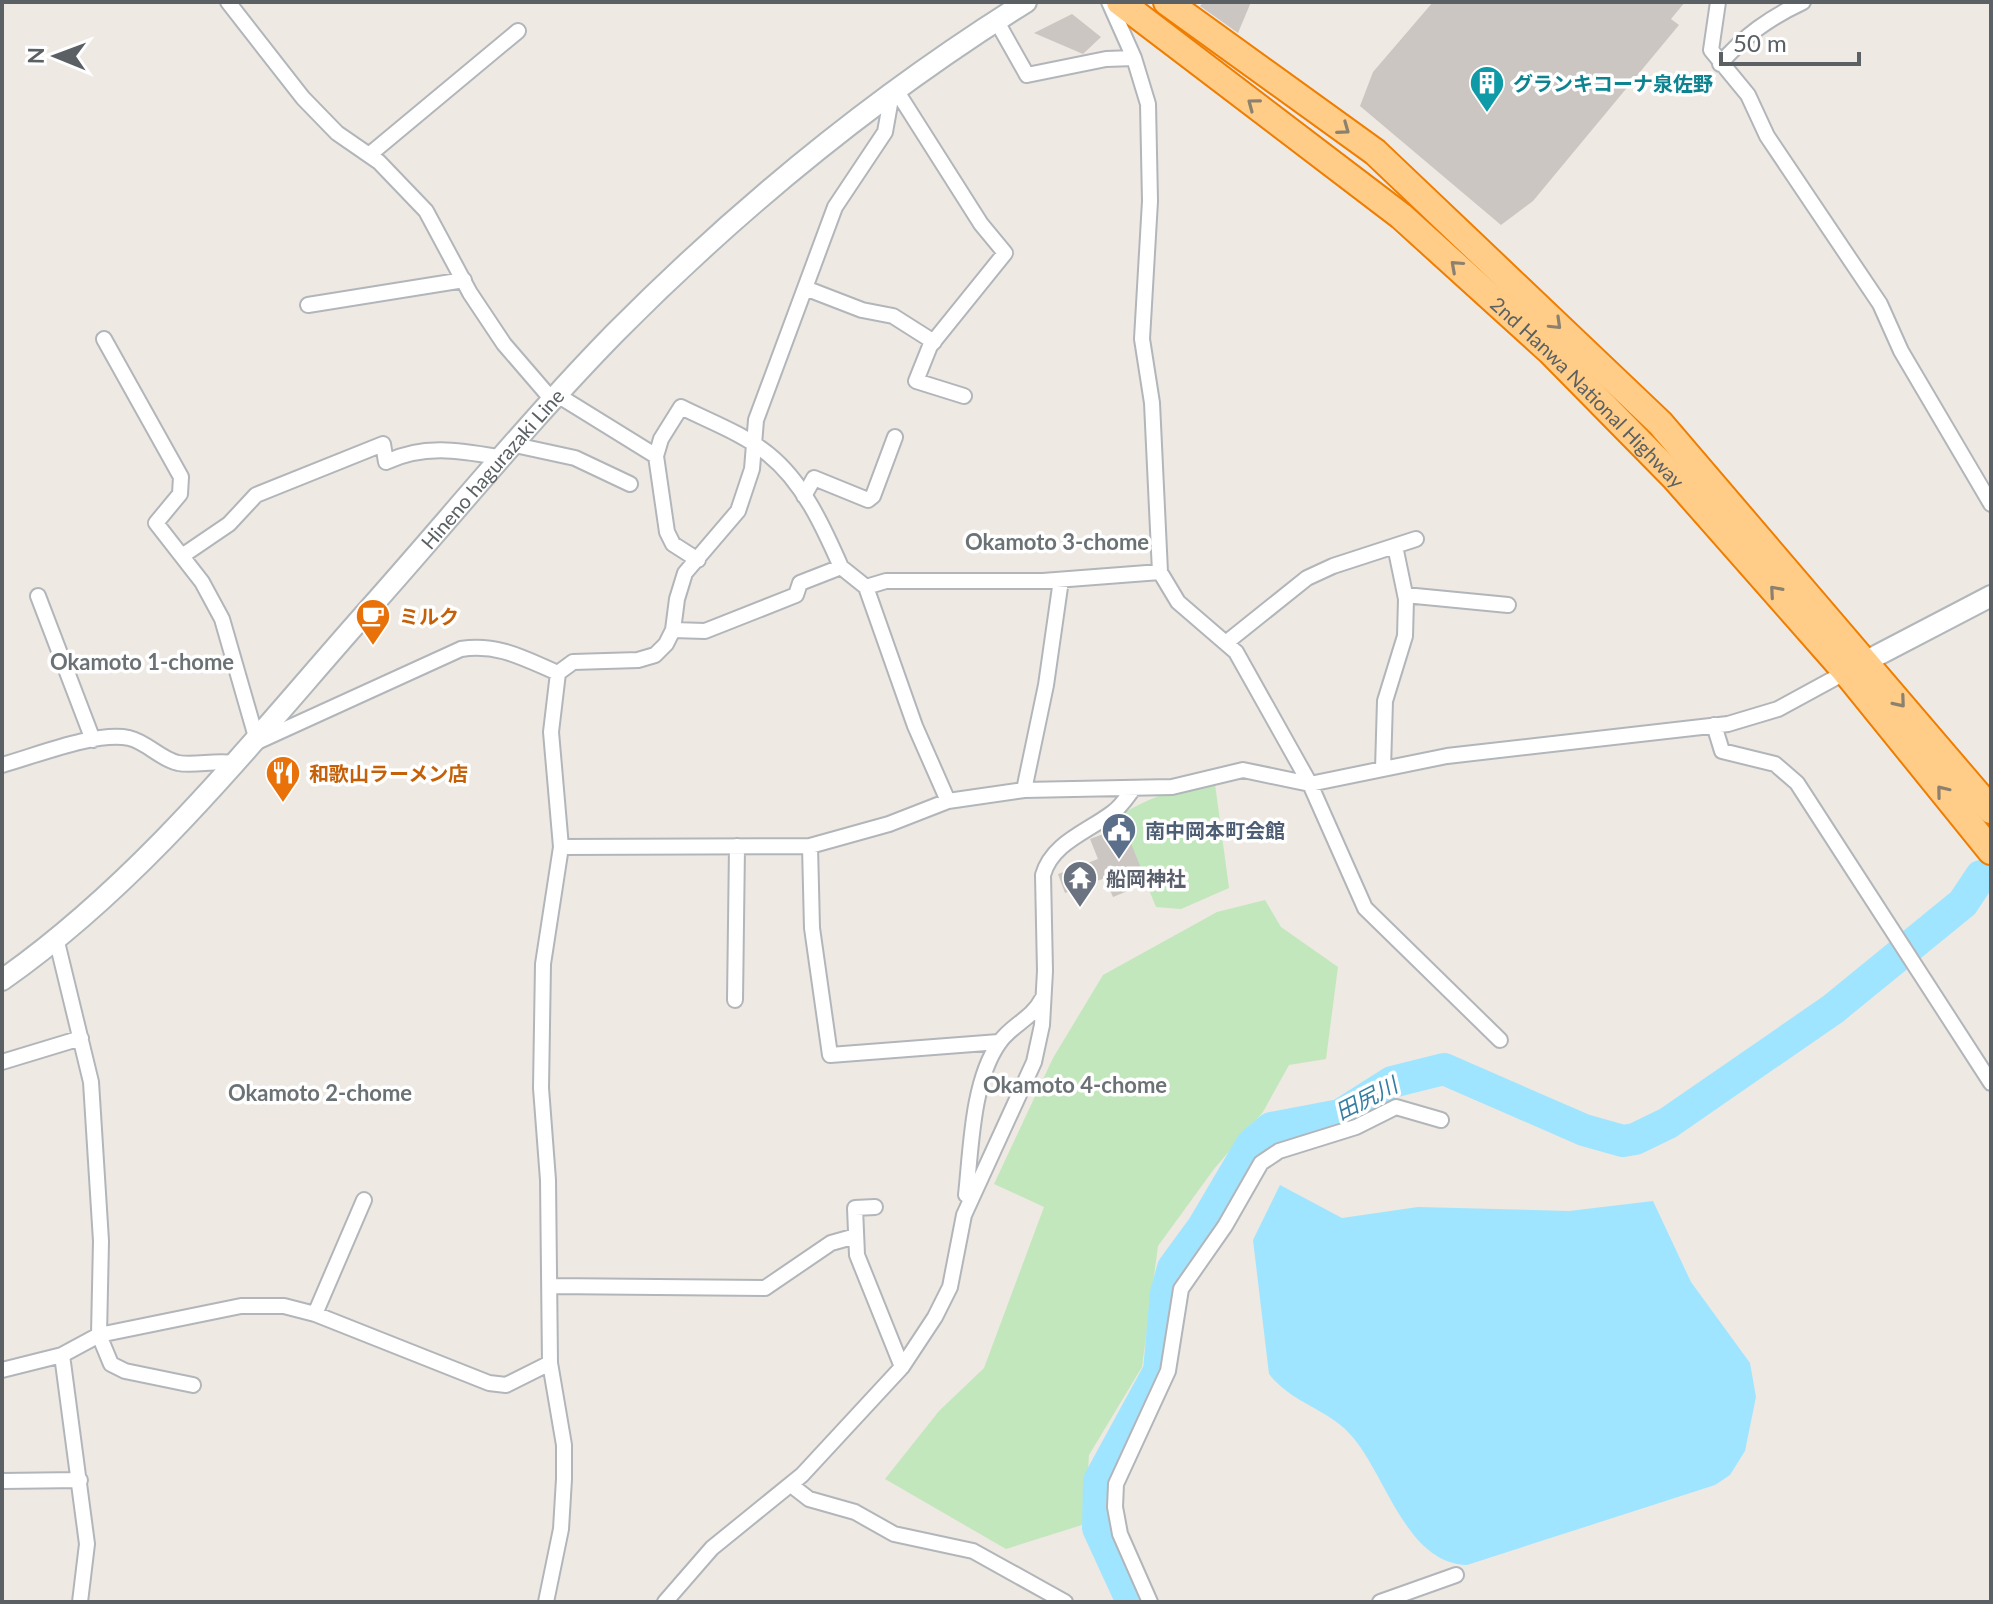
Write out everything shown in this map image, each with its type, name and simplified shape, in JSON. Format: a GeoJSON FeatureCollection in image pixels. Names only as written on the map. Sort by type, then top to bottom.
{"type":"FeatureCollection","features":[{"type":"Feature","properties":{"kind":"highway","name":"2nd Hanwa National Highway"},"geometry":{"type":"LineString","coordinates":[[1120,2],[1401,216],[1550,351],[1856,666],[1991,810]]}},
{"type":"Feature","properties":{"kind":"highway","name":"2nd Hanwa National Highway"},"geometry":{"type":"LineString","coordinates":[[1167,2],[1375,152],[1660,423],[1856,666],[1991,851]]}},
{"type":"Feature","properties":{"kind":"main road","name":"Hineno hagurazaki Line"},"geometry":{"type":"LineString","coordinates":[[2,980],[57,942],[147,859],[614,334],[718,236],[803,162],[894,92],[1026,2]]}},
{"type":"Feature","properties":{"kind":"main road"},"geometry":{"type":"LineString","coordinates":[[1856,666],[1991,596]]}},
{"type":"Feature","properties":{"kind":"street"},"geometry":{"type":"LineString","coordinates":[[228,2],[303,98],[337,133],[369,155],[426,211],[504,344],[557,399],[656,456]]}},
{"type":"Feature","properties":{"kind":"street"},"geometry":{"type":"LineString","coordinates":[[1109,2],[1134,58],[1148,104],[1150,201],[1142,339],[1152,403],[1160,572],[1178,602],[1236,652],[1310,784],[1365,908],[1500,1040]]}},
{"type":"Feature","properties":{"kind":"street"},"geometry":{"type":"LineString","coordinates":[[1718,2],[1711,50],[1748,95],[1767,136],[1880,304],[1901,351],[1991,504]]}},
{"type":"Feature","properties":{"kind":"street"},"geometry":{"type":"LineString","coordinates":[[1720,64],[1742,39],[1774,16],[1803,2]]}},
{"type":"Feature","properties":{"kind":"street"},"geometry":{"type":"LineString","coordinates":[[996,20],[1027,75],[1106,59],[1134,58]]}},
{"type":"Feature","properties":{"kind":"street"},"geometry":{"type":"LineString","coordinates":[[369,155],[518,31]]}},
{"type":"Feature","properties":{"kind":"street"},"geometry":{"type":"LineString","coordinates":[[546,1602],[561,1529],[564,1479],[564,1445],[550,1363],[548,1180],[541,1088],[543,964],[561,847],[551,732],[558,673],[573,662],[638,660],[655,655],[673,630],[677,599],[685,573],[738,511],[752,469],[756,420],[835,207],[885,132],[894,92]]}},
{"type":"Feature","properties":{"kind":"street"},"geometry":{"type":"LineString","coordinates":[[894,92],[981,224],[1005,253],[934,342],[916,381],[964,396]]}},
{"type":"Feature","properties":{"kind":"street"},"geometry":{"type":"LineString","coordinates":[[308,305],[464,280]]}},
{"type":"Feature","properties":{"kind":"street"},"geometry":{"type":"LineString","coordinates":[[805,288],[862,310],[893,316],[934,342]]}},
{"type":"Feature","properties":{"kind":"street"},"geometry":{"type":"LineString","coordinates":[[104,339],[181,477],[180,494],[156,523],[202,582],[222,619],[253,741],[461,649],[480,646],[506,650],[558,673]]}},
{"type":"Feature","properties":{"kind":"street"},"geometry":{"type":"LineString","coordinates":[[698,560],[673,544],[667,532],[656,456],[661,439],[681,407],[768,454],[804,496],[825,529],[841,567],[866,587],[915,726],[948,801]]}},
{"type":"Feature","properties":{"kind":"street"},"geometry":{"type":"LineString","coordinates":[[804,496],[814,478],[868,500],[873,496],[895,437]]}},
{"type":"Feature","properties":{"kind":"street"},"geometry":{"type":"LineString","coordinates":[[182,556],[229,524],[256,495],[383,444],[386,462],[407,452],[425,450],[509,452],[575,458],[630,484]]}},
{"type":"Feature","properties":{"kind":"street"},"geometry":{"type":"LineString","coordinates":[[1227,642],[1307,578],[1333,566],[1416,539]]}},
{"type":"Feature","properties":{"kind":"street"},"geometry":{"type":"LineString","coordinates":[[1383,769],[1385,701],[1405,636],[1405,595],[1395,546]]}},
{"type":"Feature","properties":{"kind":"street"},"geometry":{"type":"LineString","coordinates":[[673,630],[705,631],[796,595],[800,583],[841,567]]}},
{"type":"Feature","properties":{"kind":"street"},"geometry":{"type":"LineString","coordinates":[[866,587],[886,581],[1061,580],[1160,572]]}},
{"type":"Feature","properties":{"kind":"street"},"geometry":{"type":"LineString","coordinates":[[1024,790],[1046,685],[1061,580]]}},
{"type":"Feature","properties":{"kind":"street"},"geometry":{"type":"LineString","coordinates":[[1405,595],[1508,605]]}},
{"type":"Feature","properties":{"kind":"street"},"geometry":{"type":"LineString","coordinates":[[38,596],[93,740]]}},
{"type":"Feature","properties":{"kind":"street"},"geometry":{"type":"LineString","coordinates":[[561,847],[810,846],[889,824],[948,801],[1024,790],[1172,787],[1243,770],[1310,784],[1447,756],[1714,725],[1778,709],[1856,666]]}},
{"type":"Feature","properties":{"kind":"street"},"geometry":{"type":"LineString","coordinates":[[1714,725],[1722,751],[1775,764],[1797,783],[1991,1083]]}},
{"type":"Feature","properties":{"kind":"street"},"geometry":{"type":"LineString","coordinates":[[2,765],[93,740],[125,737],[142,742],[182,764],[214,760],[233,763]]}},
{"type":"Feature","properties":{"kind":"street"},"geometry":{"type":"LineString","coordinates":[[964,1215],[1034,1062],[1044,995],[1043,875],[1047,861],[1057,850],[1116,811],[1133,789]]}},
{"type":"Feature","properties":{"kind":"street"},"geometry":{"type":"LineString","coordinates":[[735,1000],[737,846]]}},
{"type":"Feature","properties":{"kind":"street"},"geometry":{"type":"LineString","coordinates":[[810,846],[812,928],[830,1055],[999,1042]]}},
{"type":"Feature","properties":{"kind":"street"},"geometry":{"type":"LineString","coordinates":[[57,942],[91,1082],[101,1241],[99,1335],[111,1364],[125,1371],[193,1385]]}},
{"type":"Feature","properties":{"kind":"street"},"geometry":{"type":"LineString","coordinates":[[665,1602],[712,1548],[791,1485],[902,1367],[935,1317],[950,1287],[964,1215],[975,1115],[999,1042],[1035,1012],[1044,995]]}},
{"type":"Feature","properties":{"kind":"street"},"geometry":{"type":"LineString","coordinates":[[2,1062],[81,1038]]}},
{"type":"Feature","properties":{"kind":"street"},"geometry":{"type":"LineString","coordinates":[[1150,1602],[1120,1534],[1115,1507],[1116,1484],[1168,1371],[1181,1289],[1225,1226],[1255,1171],[1279,1151],[1356,1127],[1396,1107],[1441,1120]]}},
{"type":"Feature","properties":{"kind":"street"},"geometry":{"type":"LineString","coordinates":[[315,1314],[364,1200]]}},
{"type":"Feature","properties":{"kind":"street"},"geometry":{"type":"LineString","coordinates":[[875,1207],[855,1208],[857,1255],[902,1367]]}},
{"type":"Feature","properties":{"kind":"street"},"geometry":{"type":"LineString","coordinates":[[550,1286],[765,1288],[831,1243],[856,1236]]}},
{"type":"Feature","properties":{"kind":"street"},"geometry":{"type":"LineString","coordinates":[[2,1370],[62,1355],[99,1335],[241,1306],[284,1306],[315,1314],[489,1383],[506,1385],[550,1363]]}},
{"type":"Feature","properties":{"kind":"street"},"geometry":{"type":"LineString","coordinates":[[62,1355],[87,1544],[80,1602]]}},
{"type":"Feature","properties":{"kind":"street"},"geometry":{"type":"LineString","coordinates":[[2,1481],[80,1480]]}},
{"type":"Feature","properties":{"kind":"street"},"geometry":{"type":"LineString","coordinates":[[791,1485],[809,1499],[855,1512],[894,1534],[973,1551],[1065,1602]]}},
{"type":"Feature","properties":{"kind":"street"},"geometry":{"type":"LineString","coordinates":[[1380,1602],[1456,1575]]}},
{"type":"Feature","properties":{"kind":"green space"},"geometry":{"type":"Polygon","coordinates":[[[1215,784],[1229,888],[1181,909],[1156,907],[1119,816],[1165,794],[1215,784]]]}},
{"type":"Feature","properties":{"kind":"green space"},"geometry":{"type":"Polygon","coordinates":[[[1265,900],[1281,927],[1338,967],[1326,1059],[1289,1065],[1263,1112],[1214,1169],[1158,1246],[1142,1367],[1089,1455],[1085,1524],[1006,1549],[885,1479],[939,1411],[984,1368],[1044,1207],[994,1184],[1053,1058],[1103,975],[1217,912],[1265,900]]]}},
{"type":"Feature","properties":{"kind":"water"},"geometry":{"type":"Polygon","coordinates":[[[1280,1185],[1342,1218],[1418,1207],[1569,1211],[1653,1201],[1691,1282],[1750,1363],[1756,1397],[1745,1451],[1730,1475],[1715,1485],[1467,1565],[1445,1560],[1426,1548],[1410,1531],[1358,1444],[1344,1428],[1295,1397],[1269,1374],[1253,1240],[1280,1185]]]}},
{"type":"Feature","properties":{"kind":"building"},"geometry":{"type":"Polygon","coordinates":[[[1204,2],[1251,2],[1238,33],[1200,6],[1204,2]]]}},
{"type":"Feature","properties":{"kind":"building","name":"グランキコーナ泉佐野"},"geometry":{"type":"Polygon","coordinates":[[[1433,2],[1685,2],[1671,19],[1679,25],[1533,201],[1501,225],[1360,106],[1373,72],[1433,2]]]}},
{"type":"Feature","properties":{"kind":"building"},"geometry":{"type":"Polygon","coordinates":[[[1072,14],[1101,37],[1083,54],[1034,33],[1072,14]]]}},
{"type":"Feature","properties":{"kind":"building","name":"南中岡本町会館"},"geometry":{"type":"Polygon","coordinates":[[[1124,826],[1147,883],[1113,897],[1105,878],[1065,893],[1058,874],[1098,859],[1090,839],[1124,826]]]}},
{"type":"Feature","properties":{"kind":"waterway","name":"田尻川"},"geometry":{"type":"LineString","coordinates":[[1132,1602],[1098,1528],[1099,1481],[1159,1371],[1166,1293],[1173,1268],[1203,1227],[1252,1144],[1271,1128],[1340,1115],[1392,1082],[1444,1069],[1584,1130],[1623,1141],[1635,1139],[1668,1123],[1833,1009],[1963,903],[1981,876]]}},
{"type":"Feature","properties":{"kind":"place","name":"グランキコーナ泉佐野"},"geometry":{"type":"Point","coordinates":[1487,114]}},
{"type":"Feature","properties":{"kind":"place","name":"ミルク"},"geometry":{"type":"Point","coordinates":[373,647]}},
{"type":"Feature","properties":{"kind":"place","name":"和歌山ラーメン店"},"geometry":{"type":"Point","coordinates":[283,804]}},
{"type":"Feature","properties":{"kind":"place","name":"南中岡本町会館"},"geometry":{"type":"Point","coordinates":[1119,861]}},
{"type":"Feature","properties":{"kind":"place","name":"船岡神社"},"geometry":{"type":"Point","coordinates":[1080,909]}},
{"type":"Feature","properties":{"kind":"district","name":"Okamoto 3-chome"},"geometry":{"type":"Point","coordinates":[1057,541]}},
{"type":"Feature","properties":{"kind":"district","name":"Okamoto 1-chome"},"geometry":{"type":"Point","coordinates":[142,661]}},
{"type":"Feature","properties":{"kind":"district","name":"Okamoto 4-chome"},"geometry":{"type":"Point","coordinates":[1075,1084]}},
{"type":"Feature","properties":{"kind":"district","name":"Okamoto 2-chome"},"geometry":{"type":"Point","coordinates":[320,1092]}}]}
